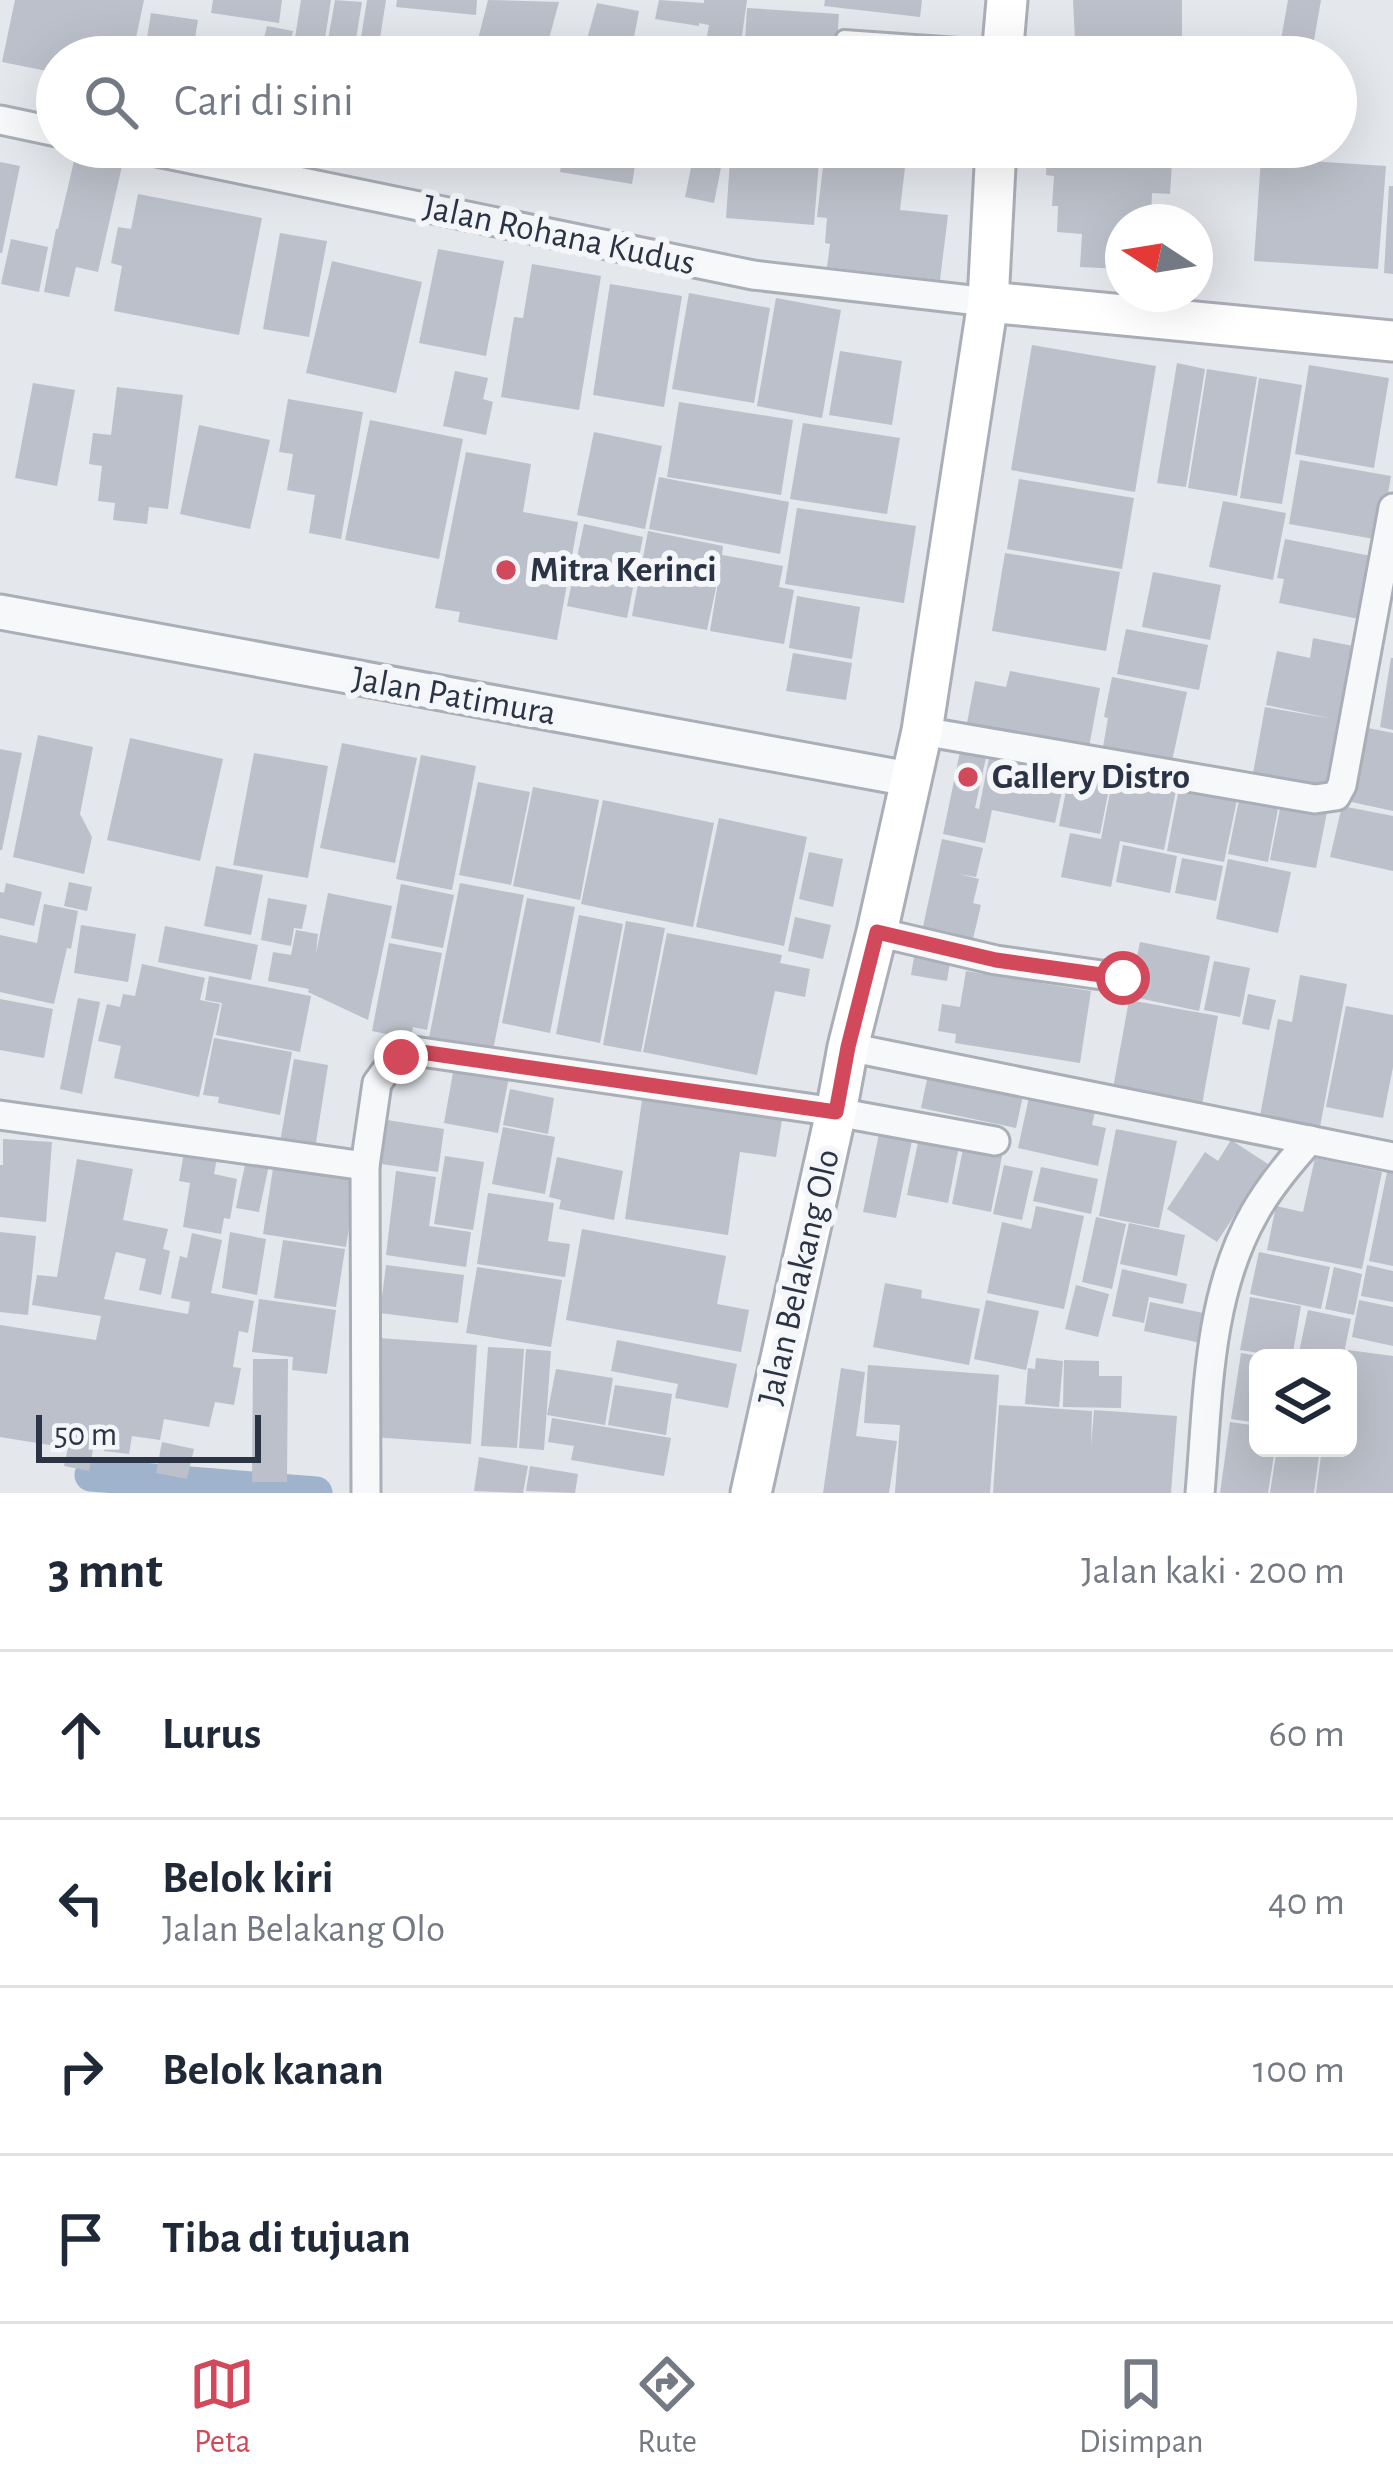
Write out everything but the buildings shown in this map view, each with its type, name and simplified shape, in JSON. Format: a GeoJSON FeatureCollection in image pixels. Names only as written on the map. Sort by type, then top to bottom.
{"type":"FeatureCollection","features":[{"type":"Feature","properties":{"kind":"main road"},"geometry":{"type":"LineString","coordinates":[[1004,36],[1007,0]]}},
{"type":"Feature","properties":{"kind":"main road","name":"Jalan Belakang Olo"},"geometry":{"type":"LineString","coordinates":[[751,1493],[922,730],[988,302],[995,168]]}},
{"type":"Feature","properties":{"kind":"main road"},"geometry":{"type":"LineString","coordinates":[[988,302],[1393,341]]}},
{"type":"Feature","properties":{"kind":"street"},"geometry":{"type":"LineString","coordinates":[[0,120],[36,128]]}},
{"type":"Feature","properties":{"kind":"street","name":"Jalan Rohana Kudus"},"geometry":{"type":"LineString","coordinates":[[235,168],[753,275],[988,302]]}},
{"type":"Feature","properties":{"kind":"street"},"geometry":{"type":"LineString","coordinates":[[922,730],[1316,800],[1336,796],[1342,785],[1393,508]]}},
{"type":"Feature","properties":{"kind":"street","name":"Jalan Patimura"},"geometry":{"type":"LineString","coordinates":[[0,612],[909,779]]}},
{"type":"Feature","properties":{"kind":"street"},"geometry":{"type":"LineString","coordinates":[[877,932],[996,960],[1123,978]]}},
{"type":"Feature","properties":{"kind":"street"},"geometry":{"type":"LineString","coordinates":[[848,1047],[1393,1157]]}},
{"type":"Feature","properties":{"kind":"street"},"geometry":{"type":"LineString","coordinates":[[366,1493],[365,1166],[377,1083],[388,1068],[414,1051],[836,1112],[994,1141]]}},
{"type":"Feature","properties":{"kind":"street"},"geometry":{"type":"LineString","coordinates":[[0,1115],[365,1166]]}},
{"type":"Feature","properties":{"kind":"street"},"geometry":{"type":"LineString","coordinates":[[1200,1493],[1214,1342],[1224,1288],[1254,1214],[1310,1140]]}},
{"type":"Feature","properties":{"kind":"waterway"},"geometry":{"type":"LineString","coordinates":[[91,1475],[316,1493]]}},
{"type":"Feature","properties":{"kind":"place","name":"Mitra Kerinci"},"geometry":{"type":"Point","coordinates":[506,570]}},
{"type":"Feature","properties":{"kind":"place","name":"Gallery Distro"},"geometry":{"type":"Point","coordinates":[968,777]}},
{"type":"Feature","properties":{"kind":"route"},"geometry":{"type":"LineString","coordinates":[[401,1057],[414,1051],[836,1112],[877,932],[996,960],[1123,978]]}}]}
